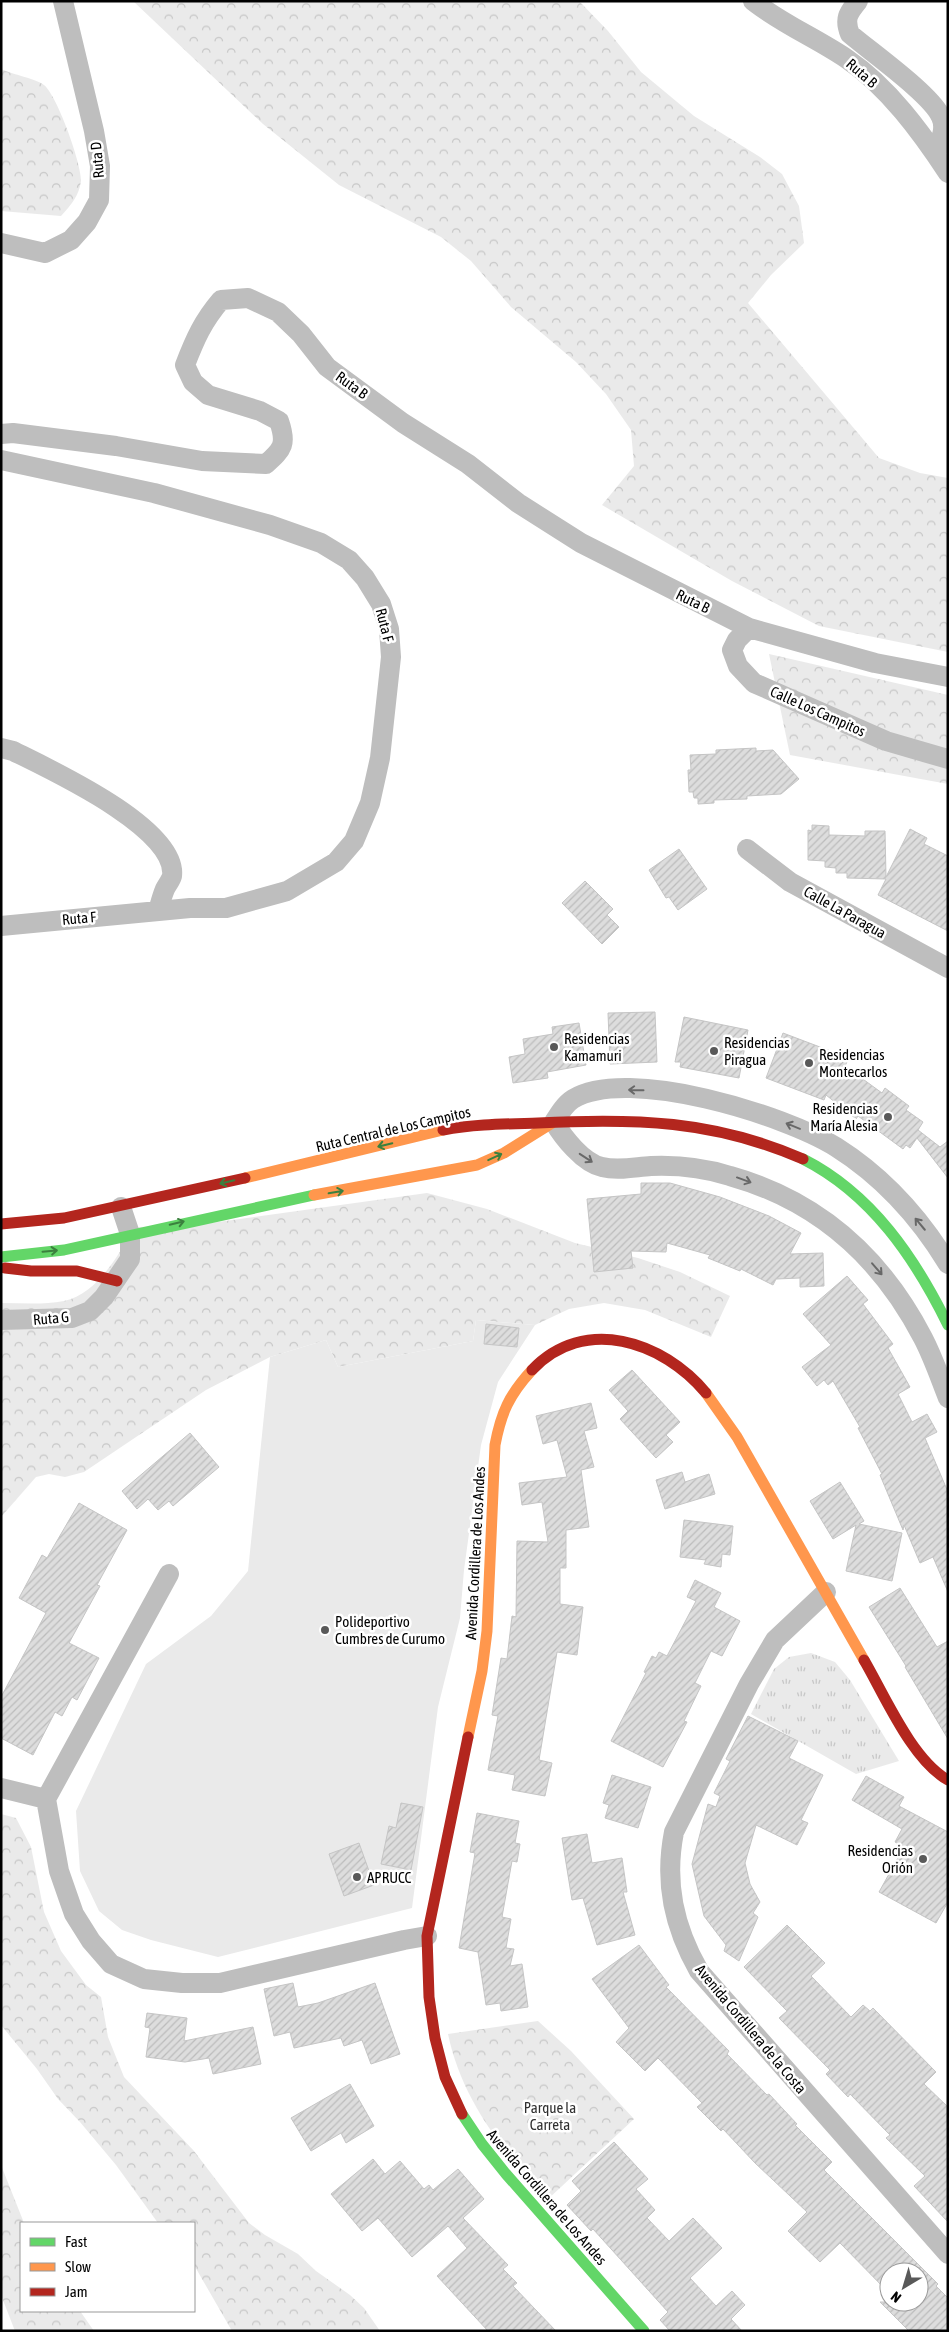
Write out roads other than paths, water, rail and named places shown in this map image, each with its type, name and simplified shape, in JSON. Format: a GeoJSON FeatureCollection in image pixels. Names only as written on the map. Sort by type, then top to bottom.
{"type":"FeatureCollection","features":[{"type":"Feature","properties":{"kind":"main road","name":"Ruta Central de Los Campitos"},"geometry":{"type":"LineString","coordinates":[[1,1224],[64,1218],[121,1207],[474,1125],[640,1120],[698,1126],[754,1140],[807,1161],[855,1194],[877,1215],[917,1266],[935,1297],[948,1326]]}},
{"type":"Feature","properties":{"kind":"main road"},"geometry":{"type":"LineString","coordinates":[[1,1257],[64,1250],[260,1206],[477,1166],[504,1153],[554,1122]]}},
{"type":"Feature","properties":{"kind":"main road"},"geometry":{"type":"LineString","coordinates":[[1,1268],[77,1272],[117,1281]]}},
{"type":"Feature","properties":{"kind":"main road","name":"Avenida Cordillera de Los Andes"},"geometry":{"type":"LineString","coordinates":[[644,2331],[496,2164],[470,2129],[452,2095],[439,2057],[427,1980],[427,1936],[482,1671],[487,1631],[495,1445],[500,1418],[514,1392],[532,1368],[558,1349],[582,1341],[608,1339],[638,1343],[670,1359],[691,1375],[711,1396],[737,1437],[916,1751],[937,1774],[948,1780]]}},
{"type":"Feature","properties":{"kind":"street","name":"Ruta D"},"geometry":{"type":"LineString","coordinates":[[1,243],[45,253],[71,240],[87,222],[99,200],[100,166],[94,131],[63,1]]}},
{"type":"Feature","properties":{"kind":"street","name":"Ruta B"},"geometry":{"type":"LineString","coordinates":[[753,1],[773,18],[819,42],[875,83],[905,115],[948,173]]}},
{"type":"Feature","properties":{"kind":"street"},"geometry":{"type":"LineString","coordinates":[[858,1],[847,15],[846,24],[850,34],[930,100],[942,118],[943,133],[936,155]]}},
{"type":"Feature","properties":{"kind":"street","name":"Ruta B"},"geometry":{"type":"LineString","coordinates":[[1,434],[13,433],[116,446],[202,461],[266,464],[281,451],[284,436],[279,422],[260,411],[208,395],[193,382],[185,365],[194,340],[207,316],[222,300],[248,298],[278,312],[301,334],[328,367],[403,423],[468,464],[518,503],[580,544],[749,628],[875,662],[948,677]]}},
{"type":"Feature","properties":{"kind":"street","name":"Ruta F"},"geometry":{"type":"LineString","coordinates":[[1,460],[154,493],[270,525],[322,543],[349,560],[365,578],[381,604],[389,629],[392,657],[376,777],[370,803],[354,841],[336,862],[287,891],[226,908],[190,908],[1,926]]}},
{"type":"Feature","properties":{"kind":"street","name":"Calle Los Campitos"},"geometry":{"type":"LineString","coordinates":[[749,628],[737,640],[732,650],[738,666],[754,683],[886,741],[948,759]]}},
{"type":"Feature","properties":{"kind":"street"},"geometry":{"type":"LineString","coordinates":[[1,748],[12,751],[90,791],[136,821],[160,844],[169,859],[172,876],[165,889],[158,911]]}},
{"type":"Feature","properties":{"kind":"street","name":"Calle La Paragua"},"geometry":{"type":"LineString","coordinates":[[747,849],[790,882],[948,968]]}},
{"type":"Feature","properties":{"kind":"street"},"geometry":{"type":"LineString","coordinates":[[948,1264],[926,1231],[898,1198],[871,1173],[835,1147],[814,1136],[762,1115],[682,1093],[613,1090],[589,1093],[574,1099],[565,1105],[554,1122],[563,1138],[578,1153],[601,1167],[680,1167],[729,1175],[809,1210],[827,1222],[850,1239],[903,1303],[924,1340],[948,1398]]}},
{"type":"Feature","properties":{"kind":"street","name":"Ruta G"},"geometry":{"type":"LineString","coordinates":[[1,1320],[72,1318],[90,1311],[117,1281],[130,1259],[130,1234],[121,1207]]}},
{"type":"Feature","properties":{"kind":"street"},"geometry":{"type":"LineString","coordinates":[[169,1574],[46,1799],[59,1871],[74,1914],[91,1941],[111,1964],[144,1979],[182,1983],[220,1983],[427,1936]]}},
{"type":"Feature","properties":{"kind":"street","name":"Avenida Cordillera de la Costa"},"geometry":{"type":"LineString","coordinates":[[826,1592],[775,1640],[749,1684],[674,1832],[670,1855],[672,1901],[685,1947],[699,1971],[948,2254]]}},
{"type":"Feature","properties":{"kind":"street"},"geometry":{"type":"LineString","coordinates":[[1,1788],[46,1799]]}},
{"type":"Feature","properties":{"kind":"place","name":"Residencias Kamamuri"},"geometry":{"type":"Point","coordinates":[554,1047]}},
{"type":"Feature","properties":{"kind":"place","name":"Residencias Piragua"},"geometry":{"type":"Point","coordinates":[714,1051]}},
{"type":"Feature","properties":{"kind":"place","name":"Residencias Montecarlos"},"geometry":{"type":"Point","coordinates":[809,1063]}},
{"type":"Feature","properties":{"kind":"place","name":"Residencias María Alesia"},"geometry":{"type":"Point","coordinates":[888,1117]}},
{"type":"Feature","properties":{"kind":"place","name":"Polideportivo Cumbres de Curumo"},"geometry":{"type":"Point","coordinates":[325,1630]}},
{"type":"Feature","properties":{"kind":"place","name":"Residencias Orión"},"geometry":{"type":"Point","coordinates":[923,1859]}},
{"type":"Feature","properties":{"kind":"place","name":"APRUCC"},"geometry":{"type":"Point","coordinates":[357,1877]}},
{"type":"Feature","properties":{"kind":"park label","name":"Parque la Carreta"},"geometry":{"type":"Point","coordinates":[550,2116]}}]}
